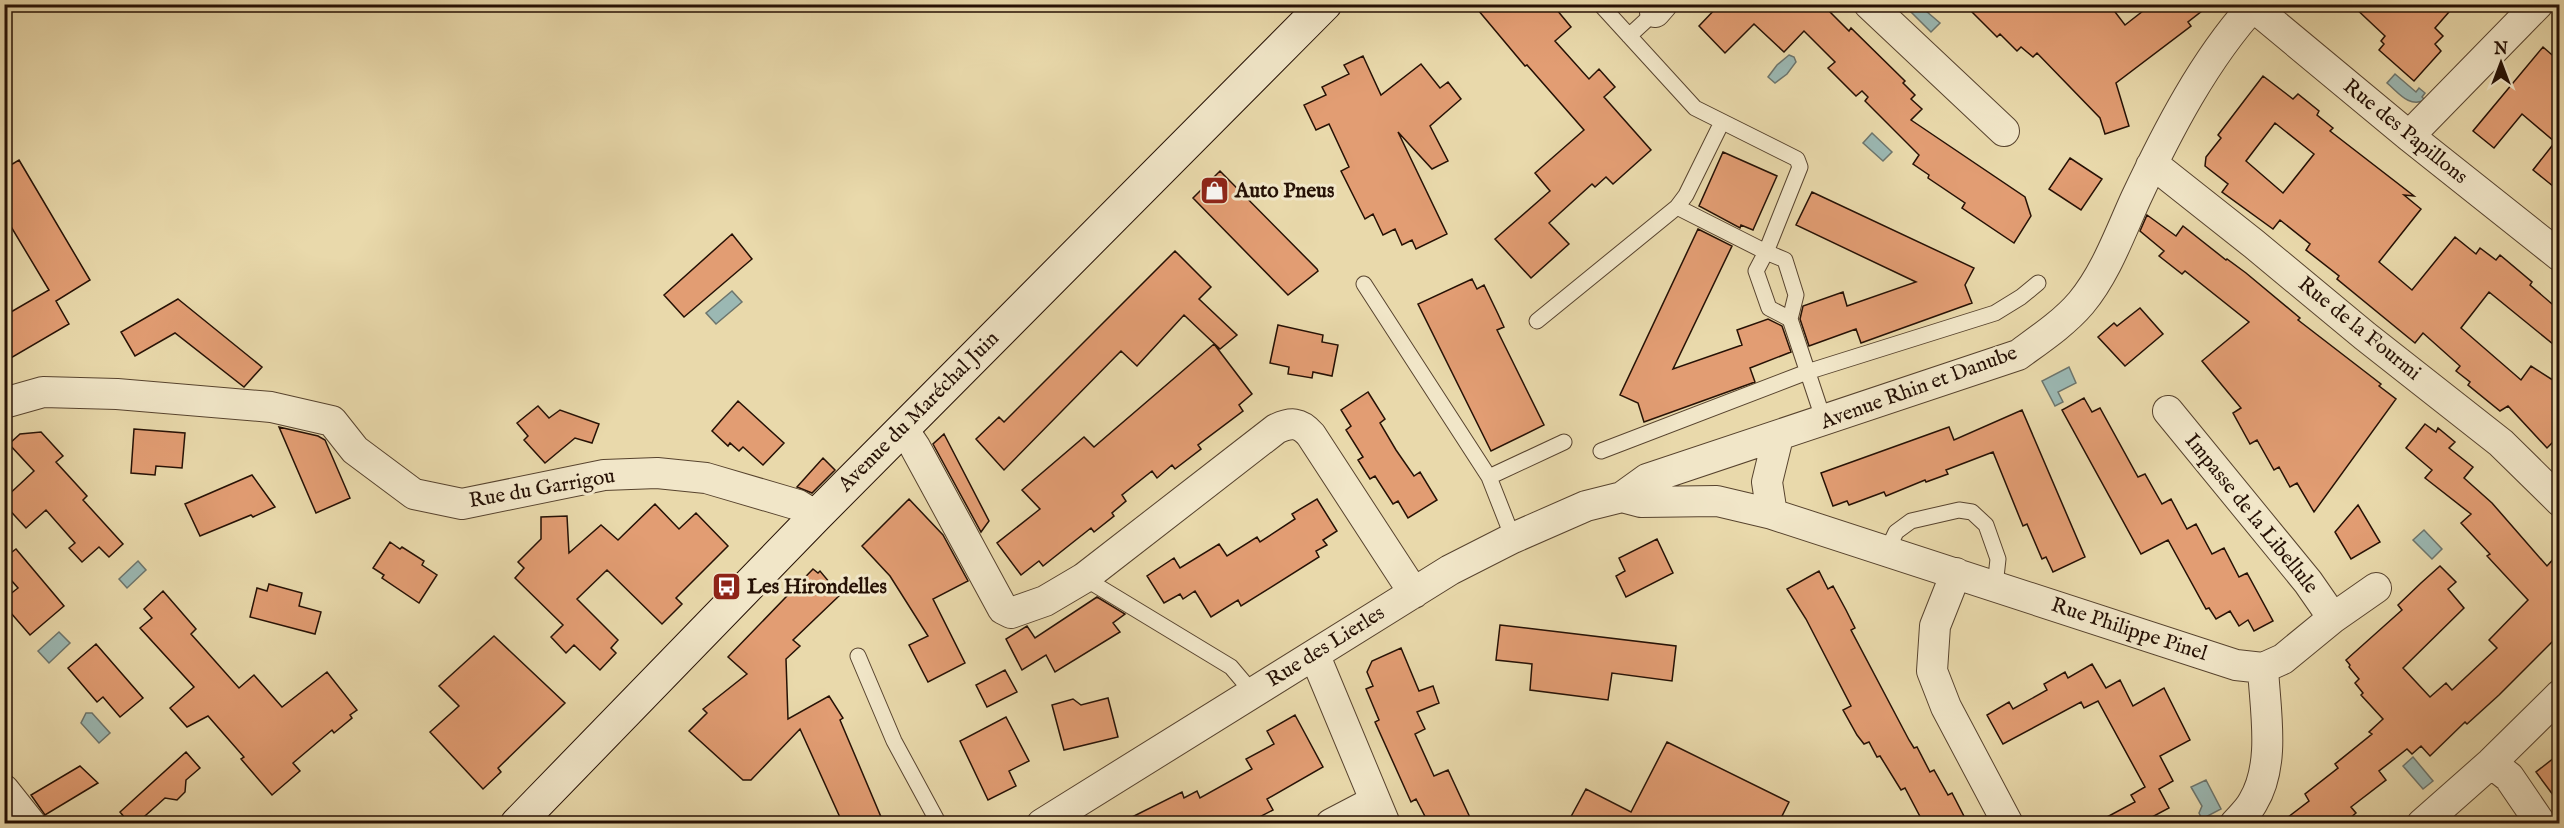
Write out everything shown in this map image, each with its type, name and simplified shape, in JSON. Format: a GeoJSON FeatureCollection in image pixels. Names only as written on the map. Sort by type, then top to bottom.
{"type":"FeatureCollection","features":[{"type":"Feature","properties":{"kind":"main road","name":"Avenue du Maréchal Juin"},"geometry":{"type":"LineString","coordinates":[[518,824],[816,516],[1325,4]]}},
{"type":"Feature","properties":{"kind":"street"},"geometry":{"type":"LineString","coordinates":[[1869,4],[2004,131]]}},
{"type":"Feature","properties":{"kind":"street"},"geometry":{"type":"LineString","coordinates":[[2409,136],[2538,4]]}},
{"type":"Feature","properties":{"kind":"street","name":"Rue des Papillons"},"geometry":{"type":"LineString","coordinates":[[2253,5],[2409,136],[2559,256]]}},
{"type":"Feature","properties":{"kind":"street","name":"Avenue Rhin et Danube"},"geometry":{"type":"LineString","coordinates":[[1622,497],[1647,479],[1824,422],[2018,355],[2058,325],[2081,303],[2096,282],[2151,166],[2181,111],[2214,58],[2253,5]]}},
{"type":"Feature","properties":{"kind":"street","name":"Rue de la Fourmi"},"geometry":{"type":"LineString","coordinates":[[2151,166],[2163,172],[2254,243],[2365,336],[2501,443],[2559,501]]}},
{"type":"Feature","properties":{"kind":"street","name":"Rue du Garrigou"},"geometry":{"type":"LineString","coordinates":[[4,403],[43,392],[117,394],[271,407],[332,422],[355,450],[414,494],[462,504],[604,475],[657,473],[706,478],[798,505],[816,516]]}},
{"type":"Feature","properties":{"kind":"street","name":"Impasse de la Libellule"},"geometry":{"type":"LineString","coordinates":[[2168,411],[2308,582],[2333,618]]}},
{"type":"Feature","properties":{"kind":"street"},"geometry":{"type":"LineString","coordinates":[[903,429],[1003,609],[1011,613],[1028,609],[1084,578],[1276,429],[1294,423],[1303,425],[1311,435],[1414,593]]}},
{"type":"Feature","properties":{"kind":"street"},"geometry":{"type":"LineString","coordinates":[[1772,514],[1767,482],[1778,437]]}},
{"type":"Feature","properties":{"kind":"street","name":"Rue Philippe Pinel"},"geometry":{"type":"LineString","coordinates":[[1622,497],[1641,502],[1717,501],[1772,514],[2236,665],[2263,668]]}},
{"type":"Feature","properties":{"kind":"street","name":"Rue des Lierles"},"geometry":{"type":"LineString","coordinates":[[1042,824],[1450,570],[1513,538],[1586,506],[1622,497]]}},
{"type":"Feature","properties":{"kind":"street"},"geometry":{"type":"LineString","coordinates":[[1956,573],[1935,627],[1932,671],[1946,707],[2008,824]]}},
{"type":"Feature","properties":{"kind":"street"},"geometry":{"type":"LineString","coordinates":[[2235,824],[2253,803],[2263,778],[2266,752],[2263,668],[2283,659],[2333,618],[2376,588]]}},
{"type":"Feature","properties":{"kind":"street"},"geometry":{"type":"LineString","coordinates":[[1315,656],[1380,812],[1330,824]]}},
{"type":"Feature","properties":{"kind":"street"},"geometry":{"type":"LineString","coordinates":[[2422,824],[2492,763],[2559,695]]}},
{"type":"Feature","properties":{"kind":"street"},"geometry":{"type":"LineString","coordinates":[[2492,763],[2509,777],[2541,824]]}},
{"type":"Feature","properties":{"kind":"street"},"geometry":{"type":"LineString","coordinates":[[4,790],[31,824]]}},
{"type":"Feature","properties":{"kind":"lane"},"geometry":{"type":"LineString","coordinates":[[1600,4],[1695,108],[1797,159],[1800,167],[1766,252],[1756,271],[1769,308],[1790,319]]}},
{"type":"Feature","properties":{"kind":"lane"},"geometry":{"type":"LineString","coordinates":[[1629,36],[1659,8]]}},
{"type":"Feature","properties":{"kind":"lane"},"geometry":{"type":"LineString","coordinates":[[1537,321],[1677,207],[1686,195],[1722,122]]}},
{"type":"Feature","properties":{"kind":"lane"},"geometry":{"type":"LineString","coordinates":[[1677,207],[1785,260],[1796,295],[1790,319],[1824,422]]}},
{"type":"Feature","properties":{"kind":"lane"},"geometry":{"type":"LineString","coordinates":[[1601,451],[1807,372],[1995,313],[2038,283]]}},
{"type":"Feature","properties":{"kind":"lane"},"geometry":{"type":"LineString","coordinates":[[1364,284],[1489,477],[1513,538]]}},
{"type":"Feature","properties":{"kind":"lane"},"geometry":{"type":"LineString","coordinates":[[1489,477],[1564,442]]}},
{"type":"Feature","properties":{"kind":"lane"},"geometry":{"type":"LineString","coordinates":[[1887,551],[1896,532],[1911,521],[1959,510],[1972,512],[1986,525],[1998,559],[1995,586]]}},
{"type":"Feature","properties":{"kind":"lane"},"geometry":{"type":"LineString","coordinates":[[1084,578],[1231,667],[1253,693]]}},
{"type":"Feature","properties":{"kind":"lane"},"geometry":{"type":"LineString","coordinates":[[858,656],[894,741],[939,824]]}},
{"type":"Feature","properties":{"kind":"water"},"geometry":{"type":"Polygon","coordinates":[[[1919,5],[1940,23],[1931,32],[1911,12],[1919,5]]]}},
{"type":"Feature","properties":{"kind":"water"},"geometry":{"type":"Polygon","coordinates":[[[1789,55],[1794,57],[1796,62],[1787,74],[1775,83],[1768,77],[1789,55]]]}},
{"type":"Feature","properties":{"kind":"water"},"geometry":{"type":"Polygon","coordinates":[[[2395,74],[2416,92],[2419,88],[2425,93],[2422,97],[2425,100],[2409,101],[2400,95],[2387,83],[2395,74]]]}},
{"type":"Feature","properties":{"kind":"water"},"geometry":{"type":"Polygon","coordinates":[[[1872,133],[1892,152],[1883,161],[1863,143],[1872,133]]]}},
{"type":"Feature","properties":{"kind":"water"},"geometry":{"type":"Polygon","coordinates":[[[732,291],[742,302],[716,324],[706,313],[732,291]]]}},
{"type":"Feature","properties":{"kind":"water"},"geometry":{"type":"Polygon","coordinates":[[[2069,367],[2076,383],[2058,392],[2063,402],[2055,406],[2042,381],[2069,367]]]}},
{"type":"Feature","properties":{"kind":"water"},"geometry":{"type":"Polygon","coordinates":[[[2424,530],[2442,549],[2432,559],[2413,540],[2424,530]]]}},
{"type":"Feature","properties":{"kind":"water"},"geometry":{"type":"Polygon","coordinates":[[[138,561],[146,570],[127,588],[119,579],[138,561]]]}},
{"type":"Feature","properties":{"kind":"water"},"geometry":{"type":"Polygon","coordinates":[[[59,632],[70,643],[49,663],[38,651],[59,632]]]}},
{"type":"Feature","properties":{"kind":"water"},"geometry":{"type":"Polygon","coordinates":[[[86,713],[92,713],[110,733],[99,743],[81,723],[86,713]]]}},
{"type":"Feature","properties":{"kind":"water"},"geometry":{"type":"Polygon","coordinates":[[[2413,757],[2433,781],[2423,789],[2403,766],[2413,757]]]}},
{"type":"Feature","properties":{"kind":"water"},"geometry":{"type":"Polygon","coordinates":[[[2206,780],[2221,809],[2202,819],[2199,813],[2202,806],[2191,787],[2206,780]]]}},
{"type":"Feature","properties":{"kind":"building"},"geometry":{"type":"Polygon","coordinates":[[[1473,4],[1552,4],[1571,27],[1555,41],[1589,79],[1599,69],[1615,87],[1604,97],[1651,150],[1613,184],[1606,177],[1595,187],[1592,184],[1549,223],[1569,244],[1531,278],[1495,239],[1550,191],[1535,173],[1584,130],[1527,65],[1525,66],[1473,4]]]}},
{"type":"Feature","properties":{"kind":"building"},"geometry":{"type":"Polygon","coordinates":[[[1720,4],[1822,4],[1849,31],[1851,28],[1905,81],[1903,83],[1915,95],[1911,99],[1922,109],[1911,120],[2025,197],[2031,216],[2014,243],[1962,208],[1965,203],[1928,178],[1929,175],[1913,164],[1919,155],[1865,101],[1868,97],[1862,91],[1856,96],[1828,68],[1835,62],[1804,31],[1784,52],[1754,24],[1725,53],[1699,26],[1720,4]]]}},
{"type":"Feature","properties":{"kind":"building"},"geometry":{"type":"Polygon","coordinates":[[[1964,4],[2109,4],[2125,25],[2152,4],[2211,4],[2188,22],[2191,26],[2116,83],[2129,126],[2105,134],[2100,118],[2037,53],[2033,57],[2021,47],[2017,51],[2000,34],[1997,37],[1964,4]]]}},
{"type":"Feature","properties":{"kind":"building"},"geometry":{"type":"Polygon","coordinates":[[[2351,4],[2456,4],[2435,28],[2443,36],[2435,44],[2441,51],[2414,81],[2379,50],[2384,44],[2381,41],[2385,36],[2351,4]]]}},
{"type":"Feature","properties":{"kind":"building"},"geometry":{"type":"Polygon","coordinates":[[[2543,47],[2559,61],[2559,191],[2533,170],[2555,142],[2522,114],[2494,148],[2473,131],[2543,47]]]}},
{"type":"Feature","properties":{"kind":"building"},"geometry":{"type":"Polygon","coordinates":[[[1363,56],[1381,95],[1421,64],[1440,88],[1448,82],[1461,99],[1430,126],[1448,161],[1432,169],[1398,132],[1447,234],[1416,249],[1412,240],[1402,245],[1395,229],[1383,235],[1373,214],[1365,219],[1341,171],[1349,167],[1329,124],[1316,130],[1304,105],[1326,95],[1322,87],[1349,74],[1344,65],[1363,56]]]}},
{"type":"Feature","properties":{"kind":"building"},"geometry":{"type":"Polygon","coordinates":[[[2263,76],[2293,99],[2298,94],[2319,111],[2317,115],[2333,128],[2330,131],[2414,196],[2404,195],[2421,209],[2379,262],[2412,290],[2455,237],[2476,254],[2480,248],[2496,260],[2500,255],[2532,282],[2530,285],[2559,310],[2559,349],[2489,292],[2461,328],[2521,380],[2531,366],[2559,384],[2559,436],[2547,448],[2508,406],[2500,411],[2468,385],[2470,382],[2456,371],[2460,366],[2423,333],[2415,343],[2337,279],[2339,276],[2306,250],[2310,244],[2280,220],[2273,229],[2222,192],[2228,184],[2205,166],[2206,157],[2221,138],[2218,135],[2263,76]],[[2275,123],[2246,161],[2283,193],[2314,154],[2275,123]]]}},
{"type":"Feature","properties":{"kind":"building"},"geometry":{"type":"Polygon","coordinates":[[[1723,152],[1777,176],[1753,230],[1741,225],[1740,228],[1699,206],[1723,152]]]}},
{"type":"Feature","properties":{"kind":"building"},"geometry":{"type":"Polygon","coordinates":[[[2070,158],[2102,179],[2081,210],[2049,189],[2070,158]]]}},
{"type":"Feature","properties":{"kind":"building"},"geometry":{"type":"Polygon","coordinates":[[[19,160],[90,280],[56,301],[69,324],[4,362],[4,316],[49,290],[4,215],[4,169],[19,160]]]}},
{"type":"Feature","properties":{"kind":"building"},"geometry":{"type":"Polygon","coordinates":[[[1220,171],[1317,269],[1318,271],[1288,295],[1193,198],[1220,171]]]}},
{"type":"Feature","properties":{"kind":"building"},"geometry":{"type":"Polygon","coordinates":[[[1812,192],[1974,268],[1965,285],[1972,303],[1861,343],[1856,329],[1809,346],[1800,319],[1803,306],[1843,292],[1847,306],[1916,282],[1796,225],[1812,192]]]}},
{"type":"Feature","properties":{"kind":"building"},"geometry":{"type":"Polygon","coordinates":[[[2147,215],[2176,236],[2183,226],[2246,273],[2300,318],[2298,320],[2381,384],[2379,386],[2396,399],[2314,512],[2297,483],[2290,487],[2279,467],[2274,470],[2257,440],[2250,444],[2233,413],[2241,408],[2202,361],[2249,322],[2185,271],[2182,274],[2159,256],[2164,251],[2140,231],[2147,215]]]}},
{"type":"Feature","properties":{"kind":"building"},"geometry":{"type":"Polygon","coordinates":[[[1698,229],[1732,246],[1673,369],[1742,345],[1737,330],[1768,319],[1782,326],[1791,352],[1750,368],[1755,382],[1644,422],[1638,403],[1620,395],[1698,229]]]}},
{"type":"Feature","properties":{"kind":"building"},"geometry":{"type":"Polygon","coordinates":[[[732,234],[752,259],[684,317],[664,295],[732,234]]]}},
{"type":"Feature","properties":{"kind":"building"},"geometry":{"type":"Polygon","coordinates":[[[1175,251],[1211,287],[1199,299],[1237,335],[1220,349],[1184,315],[1137,366],[1121,351],[1004,470],[976,439],[999,417],[1004,422],[1175,251]]]}},
{"type":"Feature","properties":{"kind":"building"},"geometry":{"type":"Polygon","coordinates":[[[1472,279],[1477,289],[1484,285],[1504,327],[1497,330],[1544,425],[1491,451],[1418,304],[1472,279]]]}},
{"type":"Feature","properties":{"kind":"building"},"geometry":{"type":"Polygon","coordinates":[[[178,299],[262,367],[244,387],[175,333],[135,356],[121,332],[178,299]]]}},
{"type":"Feature","properties":{"kind":"building"},"geometry":{"type":"Polygon","coordinates":[[[2140,308],[2163,334],[2125,366],[2098,337],[2114,323],[2117,326],[2140,308]]]}},
{"type":"Feature","properties":{"kind":"building"},"geometry":{"type":"Polygon","coordinates":[[[1278,325],[1323,335],[1322,342],[1338,345],[1332,376],[1313,372],[1312,378],[1288,374],[1289,367],[1270,363],[1278,325]]]}},
{"type":"Feature","properties":{"kind":"building"},"geometry":{"type":"Polygon","coordinates":[[[1214,344],[1252,394],[1239,405],[1243,411],[1198,445],[1201,449],[1175,469],[1172,465],[1157,478],[1152,471],[1122,495],[1126,501],[1112,513],[1114,516],[1094,532],[1091,528],[1043,566],[1039,561],[1021,575],[997,543],[1040,509],[1022,490],[1084,437],[1094,447],[1214,344]]]}},
{"type":"Feature","properties":{"kind":"building"},"geometry":{"type":"Polygon","coordinates":[[[1368,392],[1385,419],[1380,423],[1396,450],[1414,476],[1420,472],[1437,500],[1408,518],[1398,501],[1393,504],[1375,476],[1370,479],[1358,460],[1363,457],[1346,430],[1351,426],[1341,410],[1368,392]]]}},
{"type":"Feature","properties":{"kind":"building"},"geometry":{"type":"Polygon","coordinates":[[[2084,398],[2092,412],[2100,408],[2138,477],[2145,474],[2162,504],[2171,499],[2187,529],[2196,524],[2212,554],[2224,548],[2239,577],[2247,573],[2273,621],[2254,631],[2248,620],[2239,626],[2230,611],[2216,619],[2209,608],[2206,609],[2168,540],[2141,554],[2062,410],[2084,398]]]}},
{"type":"Feature","properties":{"kind":"building"},"geometry":{"type":"Polygon","coordinates":[[[738,401],[784,443],[763,465],[743,447],[739,451],[730,443],[728,446],[712,431],[738,401]]]}},
{"type":"Feature","properties":{"kind":"building"},"geometry":{"type":"Polygon","coordinates":[[[538,406],[549,418],[560,410],[599,424],[592,443],[575,438],[545,463],[524,440],[528,436],[517,423],[538,406]]]}},
{"type":"Feature","properties":{"kind":"building"},"geometry":{"type":"Polygon","coordinates":[[[2022,410],[2085,557],[2053,572],[2046,557],[2042,559],[2027,524],[2023,526],[1993,452],[1946,470],[1948,474],[1926,482],[1925,480],[1886,496],[1884,492],[1849,505],[1847,501],[1833,506],[1821,473],[1949,427],[1954,440],[2022,410]]]}},
{"type":"Feature","properties":{"kind":"building"},"geometry":{"type":"Polygon","coordinates":[[[2425,424],[2436,432],[2438,428],[2455,442],[2449,448],[2473,467],[2464,478],[2492,503],[2547,566],[2559,553],[2559,635],[2499,695],[2467,724],[2465,722],[2430,756],[2421,746],[2412,754],[2407,749],[2379,771],[2386,780],[2351,807],[2356,813],[2343,824],[2279,824],[2309,801],[2305,794],[2338,768],[2335,764],[2372,734],[2369,732],[2383,719],[2361,695],[2363,693],[2355,683],[2359,679],[2346,660],[2402,610],[2398,605],[2421,583],[2440,566],[2456,582],[2448,589],[2464,608],[2403,668],[2430,697],[2446,683],[2452,690],[2497,648],[2489,640],[2528,600],[2487,556],[2490,554],[2461,523],[2471,514],[2425,478],[2432,470],[2406,448],[2425,424]]]}},
{"type":"Feature","properties":{"kind":"building"},"geometry":{"type":"Polygon","coordinates":[[[279,427],[318,436],[325,440],[350,498],[316,513],[279,427]]]}},
{"type":"Feature","properties":{"kind":"building"},"geometry":{"type":"Polygon","coordinates":[[[134,429],[185,433],[182,468],[156,466],[155,475],[131,473],[134,429]]]}},
{"type":"Feature","properties":{"kind":"building"},"geometry":{"type":"Polygon","coordinates":[[[41,432],[63,456],[56,462],[87,496],[83,500],[123,544],[109,557],[99,547],[82,562],[69,548],[75,543],[46,510],[26,528],[4,504],[4,499],[34,471],[9,444],[20,434],[41,432]]]}},
{"type":"Feature","properties":{"kind":"building"},"geometry":{"type":"Polygon","coordinates":[[[944,434],[989,521],[981,532],[933,444],[944,434]]]}},
{"type":"Feature","properties":{"kind":"building"},"geometry":{"type":"Polygon","coordinates":[[[823,458],[835,470],[812,493],[797,487],[823,458]]]}},
{"type":"Feature","properties":{"kind":"building"},"geometry":{"type":"Polygon","coordinates":[[[252,475],[275,507],[200,536],[185,504],[252,475]]]}},
{"type":"Feature","properties":{"kind":"building"},"geometry":{"type":"Polygon","coordinates":[[[909,499],[943,535],[968,581],[933,599],[965,663],[928,682],[909,645],[928,636],[890,576],[862,546],[909,499]]]}},
{"type":"Feature","properties":{"kind":"building"},"geometry":{"type":"Polygon","coordinates":[[[1317,499],[1337,531],[1323,540],[1327,545],[1316,551],[1319,557],[1241,606],[1238,600],[1211,617],[1195,591],[1183,599],[1180,594],[1164,603],[1147,576],[1174,558],[1180,568],[1219,544],[1227,556],[1257,537],[1260,542],[1295,519],[1292,514],[1317,499]]]}},
{"type":"Feature","properties":{"kind":"building"},"geometry":{"type":"Polygon","coordinates":[[[655,504],[679,529],[696,513],[728,546],[676,598],[682,604],[662,624],[607,570],[577,599],[618,640],[611,648],[616,653],[600,670],[574,645],[566,653],[551,637],[563,625],[515,578],[524,568],[518,562],[541,539],[541,517],[567,516],[569,553],[601,525],[618,540],[655,504]]]}},
{"type":"Feature","properties":{"kind":"building"},"geometry":{"type":"Polygon","coordinates":[[[2358,505],[2380,542],[2351,559],[2335,532],[2358,505]]]}},
{"type":"Feature","properties":{"kind":"building"},"geometry":{"type":"Polygon","coordinates":[[[1657,539],[1673,573],[1626,597],[1616,576],[1625,571],[1619,558],[1657,539]]]}},
{"type":"Feature","properties":{"kind":"building"},"geometry":{"type":"Polygon","coordinates":[[[390,542],[424,561],[422,565],[437,575],[419,603],[382,578],[384,575],[373,568],[390,542]]]}},
{"type":"Feature","properties":{"kind":"building"},"geometry":{"type":"Polygon","coordinates":[[[16,549],[64,606],[30,635],[4,605],[4,599],[18,588],[4,572],[4,558],[16,549]]]}},
{"type":"Feature","properties":{"kind":"building"},"geometry":{"type":"Polygon","coordinates":[[[813,569],[818,573],[820,571],[840,595],[793,640],[800,646],[786,659],[788,719],[829,696],[843,718],[840,720],[884,824],[843,824],[800,729],[751,780],[743,780],[689,731],[707,713],[703,709],[747,674],[728,657],[813,569]]]}},
{"type":"Feature","properties":{"kind":"building"},"geometry":{"type":"Polygon","coordinates":[[[1819,571],[1828,589],[1833,586],[1846,610],[1855,628],[1851,630],[1909,740],[1914,748],[1917,747],[1930,772],[1934,770],[1948,795],[1952,793],[1968,824],[1924,824],[1905,788],[1901,790],[1869,742],[1864,744],[1857,735],[1843,710],[1851,706],[1806,619],[1787,589],[1819,571]]]}},
{"type":"Feature","properties":{"kind":"building"},"geometry":{"type":"Polygon","coordinates":[[[269,584],[302,593],[299,606],[321,612],[315,634],[250,617],[257,588],[267,591],[269,584]]]}},
{"type":"Feature","properties":{"kind":"building"},"geometry":{"type":"Polygon","coordinates":[[[163,591],[196,629],[191,634],[239,688],[254,675],[282,707],[327,672],[357,710],[350,715],[352,718],[334,733],[332,730],[293,763],[300,771],[272,795],[241,759],[244,757],[208,716],[187,727],[170,708],[194,687],[140,628],[152,618],[144,609],[163,591]]]}},
{"type":"Feature","properties":{"kind":"building"},"geometry":{"type":"Polygon","coordinates":[[[1097,597],[1125,614],[1113,623],[1120,632],[1055,672],[1046,655],[1022,670],[1006,639],[1027,626],[1035,638],[1097,597]]]}},
{"type":"Feature","properties":{"kind":"building"},"geometry":{"type":"Polygon","coordinates":[[[1500,625],[1676,646],[1672,681],[1612,673],[1608,700],[1530,690],[1532,664],[1496,660],[1500,625]]]}},
{"type":"Feature","properties":{"kind":"building"},"geometry":{"type":"Polygon","coordinates":[[[494,636],[565,703],[498,768],[501,772],[483,789],[430,732],[459,706],[439,686],[494,636]]]}},
{"type":"Feature","properties":{"kind":"building"},"geometry":{"type":"Polygon","coordinates":[[[96,644],[143,698],[120,717],[103,697],[97,702],[68,668],[96,644]]]}},
{"type":"Feature","properties":{"kind":"building"},"geometry":{"type":"Polygon","coordinates":[[[1401,648],[1419,691],[1433,686],[1439,703],[1417,712],[1425,729],[1415,734],[1434,776],[1448,770],[1473,824],[1429,824],[1416,799],[1411,802],[1375,722],[1379,720],[1366,689],[1373,686],[1367,672],[1372,661],[1401,648]]]}},
{"type":"Feature","properties":{"kind":"building"},"geometry":{"type":"Polygon","coordinates":[[[2092,664],[2106,688],[2120,680],[2133,706],[2164,688],[2190,740],[2160,756],[2173,781],[2159,789],[2169,808],[2139,824],[2094,824],[2135,802],[2131,795],[2145,787],[2098,701],[2084,708],[2081,702],[2003,744],[1987,715],[2009,702],[2013,709],[2047,690],[2044,684],[2065,672],[2068,678],[2092,664]]]}},
{"type":"Feature","properties":{"kind":"building"},"geometry":{"type":"Polygon","coordinates":[[[1005,670],[1017,692],[987,707],[976,685],[1005,670]]]}},
{"type":"Feature","properties":{"kind":"building"},"geometry":{"type":"Polygon","coordinates":[[[1108,698],[1118,737],[1064,750],[1052,705],[1073,699],[1081,705],[1108,698]]]}},
{"type":"Feature","properties":{"kind":"building"},"geometry":{"type":"Polygon","coordinates":[[[1295,715],[1323,767],[1267,799],[1273,810],[1246,824],[1118,824],[1182,792],[1184,798],[1197,791],[1200,798],[1252,769],[1246,759],[1274,744],[1267,731],[1295,715]]]}},
{"type":"Feature","properties":{"kind":"building"},"geometry":{"type":"Polygon","coordinates":[[[1006,717],[1029,761],[1009,771],[1016,786],[988,800],[960,741],[1006,717]]]}},
{"type":"Feature","properties":{"kind":"building"},"geometry":{"type":"Polygon","coordinates":[[[1667,742],[1789,802],[1778,824],[1567,824],[1586,789],[1631,812],[1667,742]]]}},
{"type":"Feature","properties":{"kind":"building"},"geometry":{"type":"Polygon","coordinates":[[[186,752],[200,768],[186,780],[185,792],[177,800],[165,798],[136,824],[130,824],[120,812],[186,752]]]}},
{"type":"Feature","properties":{"kind":"building"},"geometry":{"type":"Polygon","coordinates":[[[2559,754],[2559,803],[2536,772],[2559,754]]]}},
{"type":"Feature","properties":{"kind":"building"},"geometry":{"type":"Polygon","coordinates":[[[80,766],[98,783],[45,815],[31,795],[80,766]]]}},
{"type":"Feature","properties":{"kind":"place","name":"Auto Pneus"},"geometry":{"type":"Point","coordinates":[1214,191]}},
{"type":"Feature","properties":{"kind":"place","name":"Les Hirondelles"},"geometry":{"type":"Point","coordinates":[726,587]}}]}
